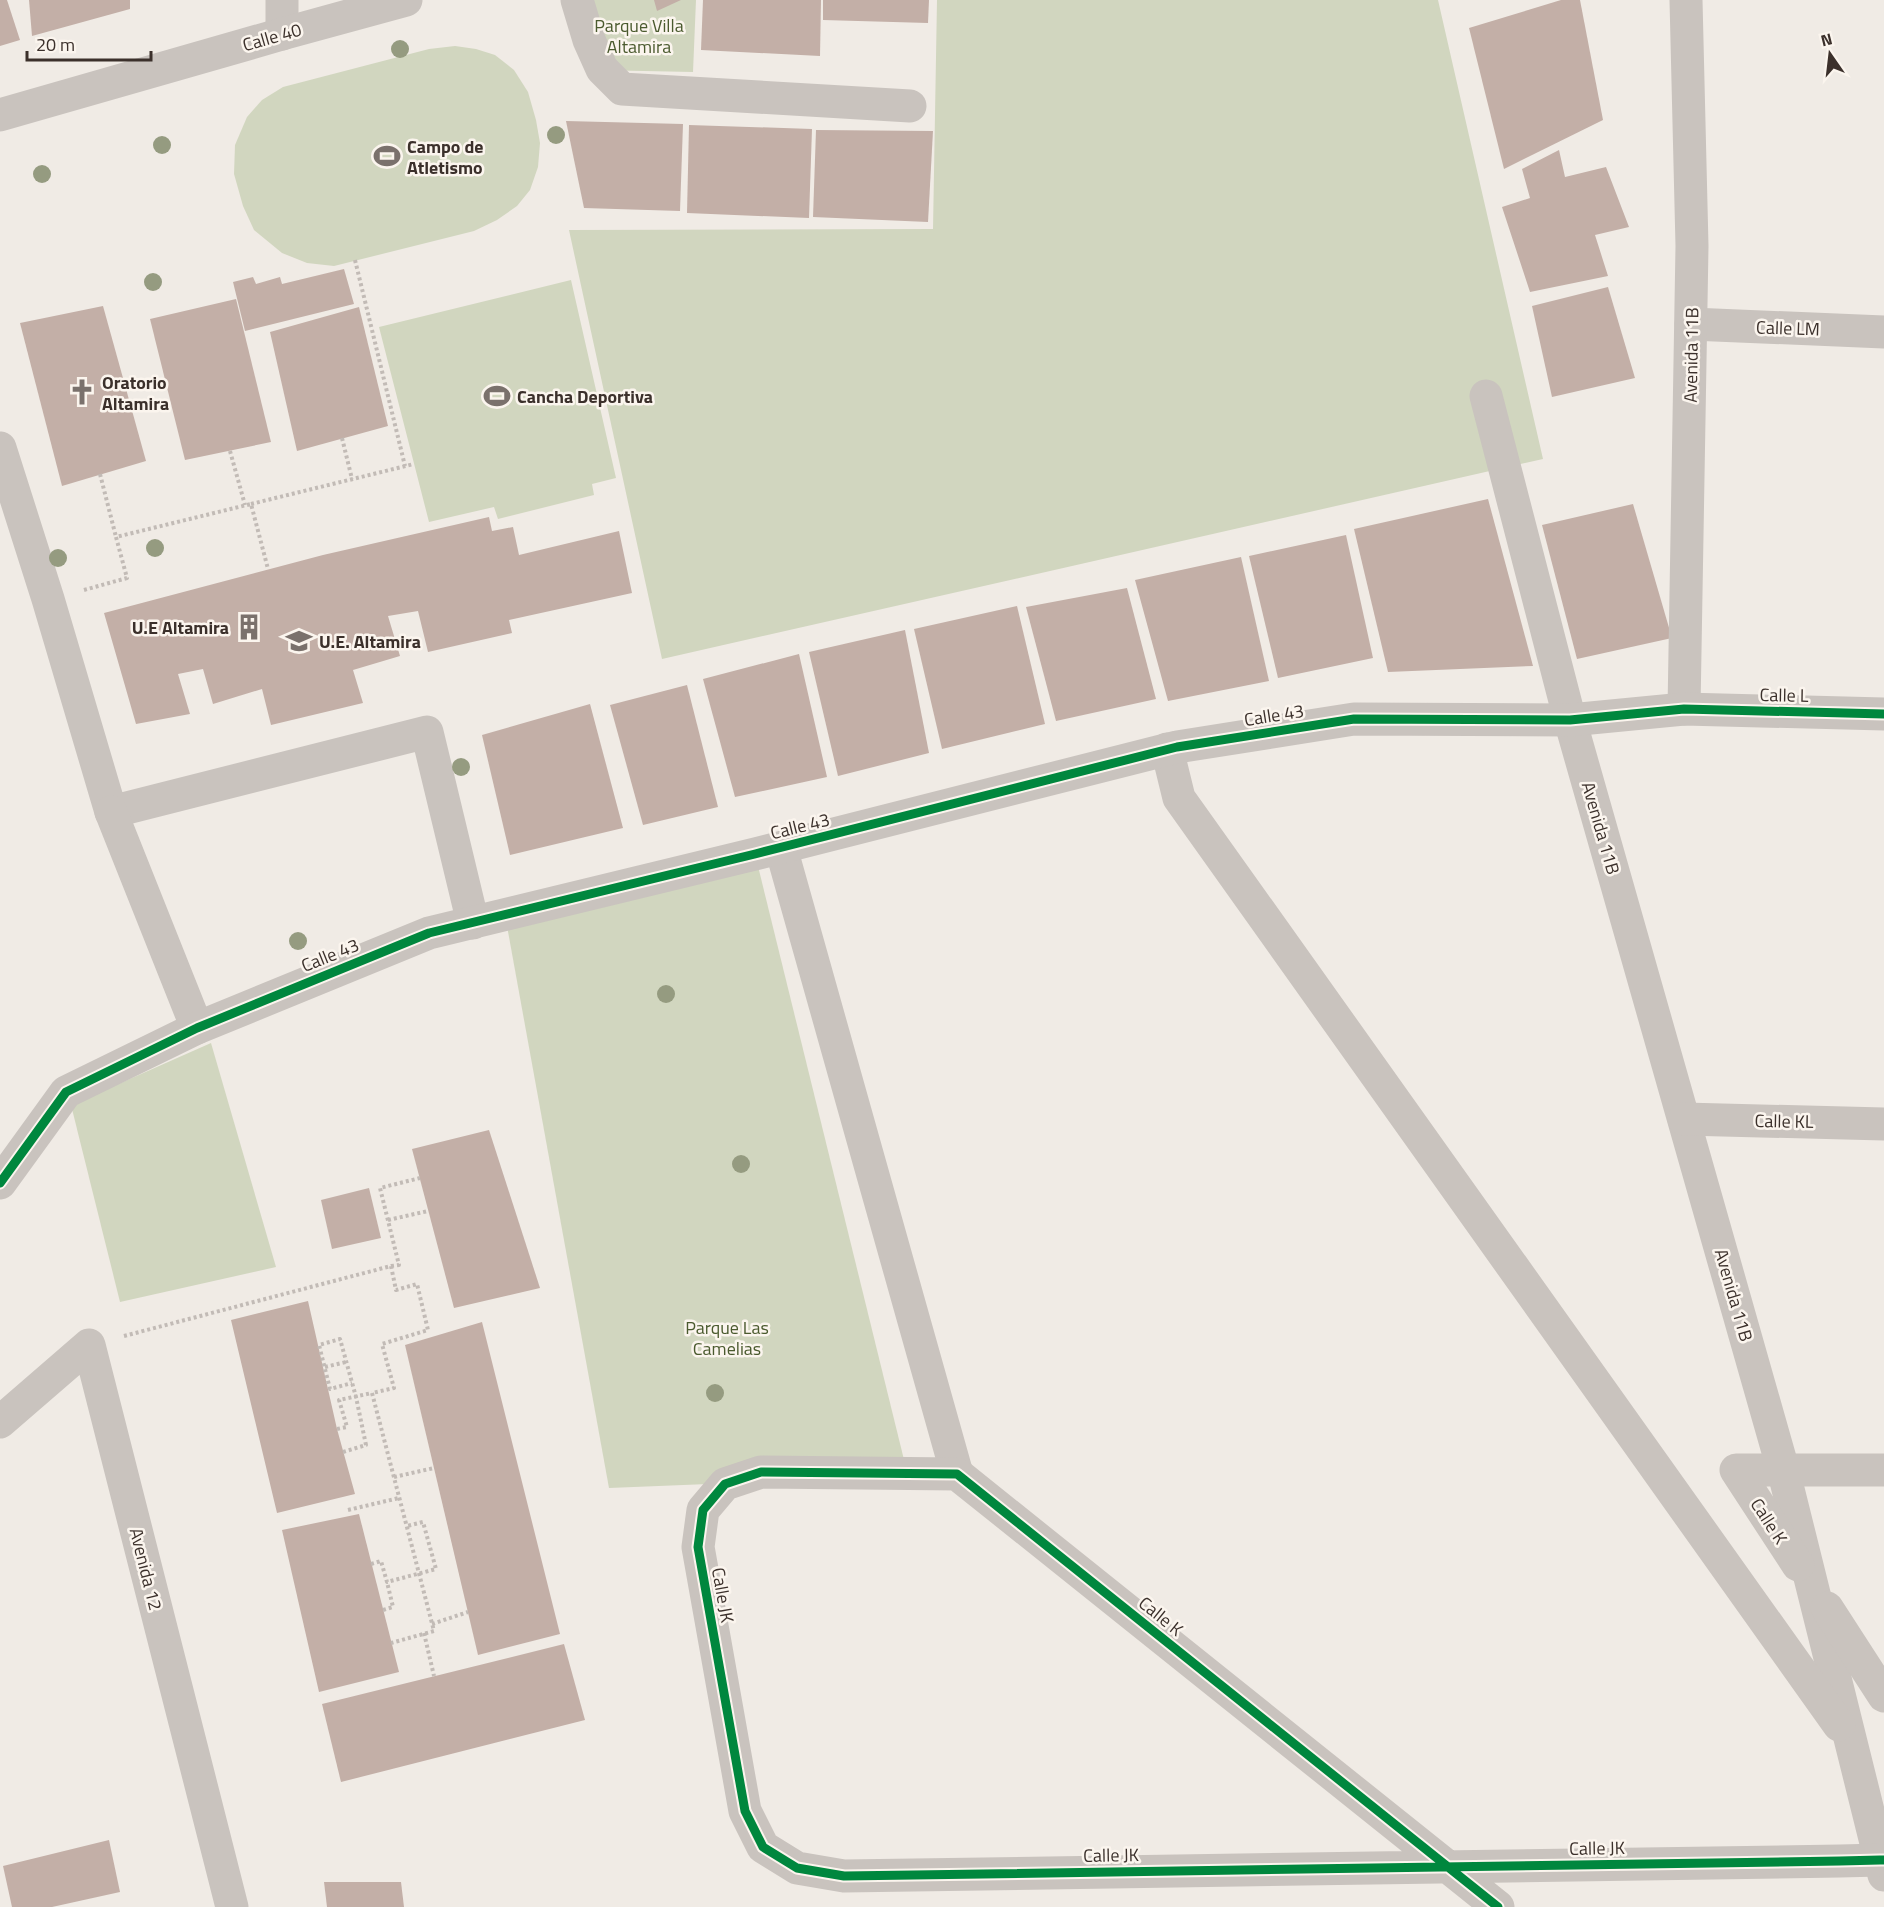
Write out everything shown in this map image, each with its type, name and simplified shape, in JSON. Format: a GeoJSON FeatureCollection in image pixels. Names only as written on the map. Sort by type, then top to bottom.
{"type":"FeatureCollection","features":[{"type":"Feature","properties":{"kind":"street"},"geometry":{"type":"LineString","coordinates":[[282,0],[282,34]]}},
{"type":"Feature","properties":{"kind":"street","name":"Calle 40"},"geometry":{"type":"LineString","coordinates":[[0,115],[406,0]]}},
{"type":"Feature","properties":{"kind":"street"},"geometry":{"type":"LineString","coordinates":[[577,0],[589,40],[602,69],[622,89],[910,106]]}},
{"type":"Feature","properties":{"kind":"street","name":"Avenida 11B"},"geometry":{"type":"LineString","coordinates":[[1684,709],[1692,246],[1686,0]]}},
{"type":"Feature","properties":{"kind":"street","name":"Calle LM"},"geometry":{"type":"LineString","coordinates":[[1691,324],[1884,332]]}},
{"type":"Feature","properties":{"kind":"street","name":"Avenida 11B"},"geometry":{"type":"LineString","coordinates":[[1486,396],[1570,720],[1783,1468],[1883,1865]]}},
{"type":"Feature","properties":{"kind":"street"},"geometry":{"type":"LineString","coordinates":[[0,448],[48,599],[111,812],[197,1028]]}},
{"type":"Feature","properties":{"kind":"street","name":"Calle L"},"geometry":{"type":"LineString","coordinates":[[1684,709],[1884,714]]}},
{"type":"Feature","properties":{"kind":"street","name":"Calle 43"},"geometry":{"type":"LineString","coordinates":[[0,1183],[66,1092],[197,1028],[429,933],[781,848],[1167,749],[1354,718],[1570,720],[1684,709]]}},
{"type":"Feature","properties":{"kind":"street"},"geometry":{"type":"LineString","coordinates":[[111,812],[427,732],[473,923]]}},
{"type":"Feature","properties":{"kind":"street"},"geometry":{"type":"LineString","coordinates":[[1167,749],[1179,798],[1884,1787]]}},
{"type":"Feature","properties":{"kind":"street"},"geometry":{"type":"LineString","coordinates":[[781,848],[957,1474]]}},
{"type":"Feature","properties":{"kind":"street","name":"Calle KL"},"geometry":{"type":"LineString","coordinates":[[1684,1119],[1884,1124]]}},
{"type":"Feature","properties":{"kind":"street"},"geometry":{"type":"LineString","coordinates":[[0,1422],[89,1345]]}},
{"type":"Feature","properties":{"kind":"street","name":"Avenida 12"},"geometry":{"type":"LineString","coordinates":[[89,1345],[232,1907]]}},
{"type":"Feature","properties":{"kind":"street","name":"Calle K"},"geometry":{"type":"LineString","coordinates":[[1884,1470],[1783,1468],[1736,1470],[1884,1696]]}},
{"type":"Feature","properties":{"kind":"street","name":"Calle JK"},"geometry":{"type":"LineString","coordinates":[[957,1474],[761,1472],[725,1484],[703,1510],[698,1547],[745,1811],[763,1847],[797,1868],[844,1876],[1883,1865]]}},
{"type":"Feature","properties":{"kind":"street","name":"Calle K"},"geometry":{"type":"LineString","coordinates":[[957,1474],[1498,1907]]}},
{"type":"Feature","properties":{"kind":"path"},"geometry":{"type":"LineString","coordinates":[[355,260],[405,466]]}},
{"type":"Feature","properties":{"kind":"path"},"geometry":{"type":"LineString","coordinates":[[342,438],[352,479]]}},
{"type":"Feature","properties":{"kind":"path"},"geometry":{"type":"LineString","coordinates":[[230,451],[245,505]]}},
{"type":"Feature","properties":{"kind":"path"},"geometry":{"type":"LineString","coordinates":[[116,537],[414,464]]}},
{"type":"Feature","properties":{"kind":"path"},"geometry":{"type":"LineString","coordinates":[[48,599],[127,578],[100,474]]}},
{"type":"Feature","properties":{"kind":"path"},"geometry":{"type":"LineString","coordinates":[[251,504],[268,570]]}},
{"type":"Feature","properties":{"kind":"path"},"geometry":{"type":"LineString","coordinates":[[89,1345],[399,1265],[380,1188],[420,1178]]}},
{"type":"Feature","properties":{"kind":"path"},"geometry":{"type":"LineString","coordinates":[[388,1220],[428,1211]]}},
{"type":"Feature","properties":{"kind":"path"},"geometry":{"type":"LineString","coordinates":[[337,1429],[347,1427],[339,1400],[394,1388],[382,1344],[429,1330],[417,1284],[396,1290],[391,1266]]}},
{"type":"Feature","properties":{"kind":"path"},"geometry":{"type":"LineString","coordinates":[[343,1452],[366,1445],[356,1397],[340,1339],[319,1345],[330,1389],[352,1383]]}},
{"type":"Feature","properties":{"kind":"path"},"geometry":{"type":"LineString","coordinates":[[325,1366],[346,1362]]}},
{"type":"Feature","properties":{"kind":"path"},"geometry":{"type":"LineString","coordinates":[[372,1393],[434,1631],[391,1643]]}},
{"type":"Feature","properties":{"kind":"path"},"geometry":{"type":"LineString","coordinates":[[394,1477],[434,1468]]}},
{"type":"Feature","properties":{"kind":"path"},"geometry":{"type":"LineString","coordinates":[[348,1510],[399,1498]]}},
{"type":"Feature","properties":{"kind":"path"},"geometry":{"type":"LineString","coordinates":[[387,1582],[436,1569],[423,1522],[407,1526]]}},
{"type":"Feature","properties":{"kind":"path"},"geometry":{"type":"LineString","coordinates":[[370,1564],[381,1561],[387,1582],[393,1607],[382,1610]]}},
{"type":"Feature","properties":{"kind":"path"},"geometry":{"type":"LineString","coordinates":[[432,1624],[468,1612]]}},
{"type":"Feature","properties":{"kind":"path"},"geometry":{"type":"LineString","coordinates":[[424,1634],[434,1676]]}},
{"type":"Feature","properties":{"kind":"green space","name":"Parque Villa Altamira"},"geometry":{"type":"Polygon","coordinates":[[[573,0],[696,0],[693,72],[594,70],[573,0]]]}},
{"type":"Feature","properties":{"kind":"green space"},"geometry":{"type":"Polygon","coordinates":[[[937,0],[1438,0],[1543,459],[662,659],[569,230],[933,229],[937,0]]]}},
{"type":"Feature","properties":{"kind":"green space","name":"Campo de Atletismo"},"geometry":{"type":"Polygon","coordinates":[[[455,46],[495,55],[514,70],[528,92],[540,143],[538,167],[530,190],[517,206],[497,220],[474,231],[334,266],[307,263],[282,253],[254,230],[243,206],[234,174],[235,145],[247,117],[262,100],[283,87],[429,49],[455,46]]]}},
{"type":"Feature","properties":{"kind":"green space","name":"Cancha Deportiva"},"geometry":{"type":"Polygon","coordinates":[[[571,280],[616,478],[592,484],[594,495],[498,519],[494,507],[429,522],[379,327],[571,280]]]}},
{"type":"Feature","properties":{"kind":"green space","name":"Parque Las Camelias"},"geometry":{"type":"Polygon","coordinates":[[[755,854],[908,1476],[609,1488],[505,915],[755,854]]]}},
{"type":"Feature","properties":{"kind":"green space"},"geometry":{"type":"Polygon","coordinates":[[[211,1043],[276,1267],[120,1302],[71,1105],[211,1043]]]}},
{"type":"Feature","properties":{"kind":"building"},"geometry":{"type":"Polygon","coordinates":[[[0,0],[7,0],[20,40],[0,46],[0,0]]]}},
{"type":"Feature","properties":{"kind":"building"},"geometry":{"type":"Polygon","coordinates":[[[29,0],[130,0],[130,9],[32,36],[29,0]]]}},
{"type":"Feature","properties":{"kind":"building"},"geometry":{"type":"Polygon","coordinates":[[[654,0],[681,0],[657,11],[654,0]]]}},
{"type":"Feature","properties":{"kind":"building"},"geometry":{"type":"Polygon","coordinates":[[[703,0],[821,0],[820,56],[701,50],[703,0]]]}},
{"type":"Feature","properties":{"kind":"building"},"geometry":{"type":"Polygon","coordinates":[[[823,0],[929,0],[928,23],[823,20],[823,0]]]}},
{"type":"Feature","properties":{"kind":"building"},"geometry":{"type":"Polygon","coordinates":[[[1561,0],[1580,0],[1603,120],[1504,169],[1469,28],[1561,0]]]}},
{"type":"Feature","properties":{"kind":"building"},"geometry":{"type":"Polygon","coordinates":[[[566,121],[683,124],[680,211],[584,208],[566,121]]]}},
{"type":"Feature","properties":{"kind":"building"},"geometry":{"type":"Polygon","coordinates":[[[689,125],[812,129],[809,218],[687,213],[689,125]]]}},
{"type":"Feature","properties":{"kind":"building"},"geometry":{"type":"Polygon","coordinates":[[[816,130],[933,131],[928,222],[813,217],[816,130]]]}},
{"type":"Feature","properties":{"kind":"building"},"geometry":{"type":"Polygon","coordinates":[[[1559,150],[1565,177],[1606,167],[1629,227],[1595,235],[1608,276],[1530,292],[1502,207],[1530,198],[1522,169],[1559,150]]]}},
{"type":"Feature","properties":{"kind":"building"},"geometry":{"type":"Polygon","coordinates":[[[344,269],[354,304],[245,331],[233,282],[253,277],[256,284],[280,277],[282,284],[344,269]]]}},
{"type":"Feature","properties":{"kind":"building"},"geometry":{"type":"Polygon","coordinates":[[[1608,287],[1635,378],[1552,397],[1532,306],[1608,287]]]}},
{"type":"Feature","properties":{"kind":"building"},"geometry":{"type":"Polygon","coordinates":[[[236,299],[271,442],[185,460],[150,319],[236,299]]]}},
{"type":"Feature","properties":{"kind":"building","name":"Oratorio Altamira"},"geometry":{"type":"Polygon","coordinates":[[[103,306],[146,461],[62,486],[20,323],[103,306]]]}},
{"type":"Feature","properties":{"kind":"building"},"geometry":{"type":"Polygon","coordinates":[[[359,307],[388,426],[297,451],[270,332],[359,307]]]}},
{"type":"Feature","properties":{"kind":"building"},"geometry":{"type":"Polygon","coordinates":[[[1488,499],[1533,666],[1388,672],[1354,529],[1488,499]]]}},
{"type":"Feature","properties":{"kind":"building"},"geometry":{"type":"Polygon","coordinates":[[[1633,504],[1672,638],[1577,659],[1542,525],[1633,504]]]}},
{"type":"Feature","properties":{"kind":"building","name":"U.E Altamira"},"geometry":{"type":"Polygon","coordinates":[[[489,517],[492,531],[513,527],[519,555],[619,531],[632,593],[509,620],[512,633],[428,652],[418,611],[388,616],[400,656],[353,670],[363,703],[271,725],[262,689],[213,704],[203,669],[178,674],[190,714],[136,724],[104,613],[323,555],[489,517]]]}},
{"type":"Feature","properties":{"kind":"building"},"geometry":{"type":"Polygon","coordinates":[[[1346,535],[1373,658],[1278,678],[1249,556],[1346,535]]]}},
{"type":"Feature","properties":{"kind":"building"},"geometry":{"type":"Polygon","coordinates":[[[1241,557],[1269,681],[1168,701],[1135,580],[1241,557]]]}},
{"type":"Feature","properties":{"kind":"building"},"geometry":{"type":"Polygon","coordinates":[[[1127,588],[1156,699],[1056,721],[1026,607],[1127,588]]]}},
{"type":"Feature","properties":{"kind":"building"},"geometry":{"type":"Polygon","coordinates":[[[1017,606],[1045,724],[942,749],[914,629],[1017,606]]]}},
{"type":"Feature","properties":{"kind":"building"},"geometry":{"type":"Polygon","coordinates":[[[905,630],[929,753],[838,776],[809,652],[905,630]]]}},
{"type":"Feature","properties":{"kind":"building"},"geometry":{"type":"Polygon","coordinates":[[[799,654],[827,777],[735,797],[703,679],[799,654]]]}},
{"type":"Feature","properties":{"kind":"building"},"geometry":{"type":"Polygon","coordinates":[[[687,685],[718,807],[643,825],[610,705],[687,685]]]}},
{"type":"Feature","properties":{"kind":"building"},"geometry":{"type":"Polygon","coordinates":[[[590,704],[623,828],[510,855],[482,735],[590,704]]]}},
{"type":"Feature","properties":{"kind":"building"},"geometry":{"type":"Polygon","coordinates":[[[489,1130],[540,1288],[454,1308],[412,1149],[489,1130]]]}},
{"type":"Feature","properties":{"kind":"building"},"geometry":{"type":"Polygon","coordinates":[[[369,1188],[381,1238],[332,1249],[321,1200],[369,1188]]]}},
{"type":"Feature","properties":{"kind":"building"},"geometry":{"type":"Polygon","coordinates":[[[308,1301],[337,1429],[355,1494],[277,1513],[231,1320],[308,1301]]]}},
{"type":"Feature","properties":{"kind":"building"},"geometry":{"type":"Polygon","coordinates":[[[482,1322],[560,1634],[478,1655],[405,1345],[482,1322]]]}},
{"type":"Feature","properties":{"kind":"building"},"geometry":{"type":"Polygon","coordinates":[[[359,1514],[399,1672],[319,1692],[282,1530],[359,1514]]]}},
{"type":"Feature","properties":{"kind":"building"},"geometry":{"type":"Polygon","coordinates":[[[564,1644],[585,1720],[341,1782],[322,1704],[564,1644]]]}},
{"type":"Feature","properties":{"kind":"building"},"geometry":{"type":"Polygon","coordinates":[[[109,1840],[120,1892],[52,1907],[12,1907],[3,1866],[109,1840]]]}},
{"type":"Feature","properties":{"kind":"building"},"geometry":{"type":"Polygon","coordinates":[[[324,1882],[401,1882],[404,1907],[327,1907],[324,1882]]]}},
{"type":"Feature","properties":{"kind":"cycle path"},"geometry":{"type":"LineString","coordinates":[[0,1183],[66,1092],[197,1028],[429,933],[755,854],[1177,747],[1354,719],[1570,720],[1684,709],[1884,714]]}},
{"type":"Feature","properties":{"kind":"cycle path"},"geometry":{"type":"LineString","coordinates":[[1498,1907],[957,1474],[761,1472],[725,1484],[703,1510],[698,1547],[745,1811],[763,1847],[797,1868],[844,1876],[1840,1861],[1884,1860]]}},
{"type":"Feature","properties":{"kind":"place","name":"Campo de Atletismo"},"geometry":{"type":"Point","coordinates":[387,156]}},
{"type":"Feature","properties":{"kind":"place","name":"Oratorio Altamira"},"geometry":{"type":"Point","coordinates":[82,392]}},
{"type":"Feature","properties":{"kind":"place","name":"Cancha Deportiva"},"geometry":{"type":"Point","coordinates":[497,396]}},
{"type":"Feature","properties":{"kind":"place","name":"U.E Altamira"},"geometry":{"type":"Point","coordinates":[249,627]}},
{"type":"Feature","properties":{"kind":"place","name":"U.E. Altamira"},"geometry":{"type":"Point","coordinates":[299,641]}}]}
